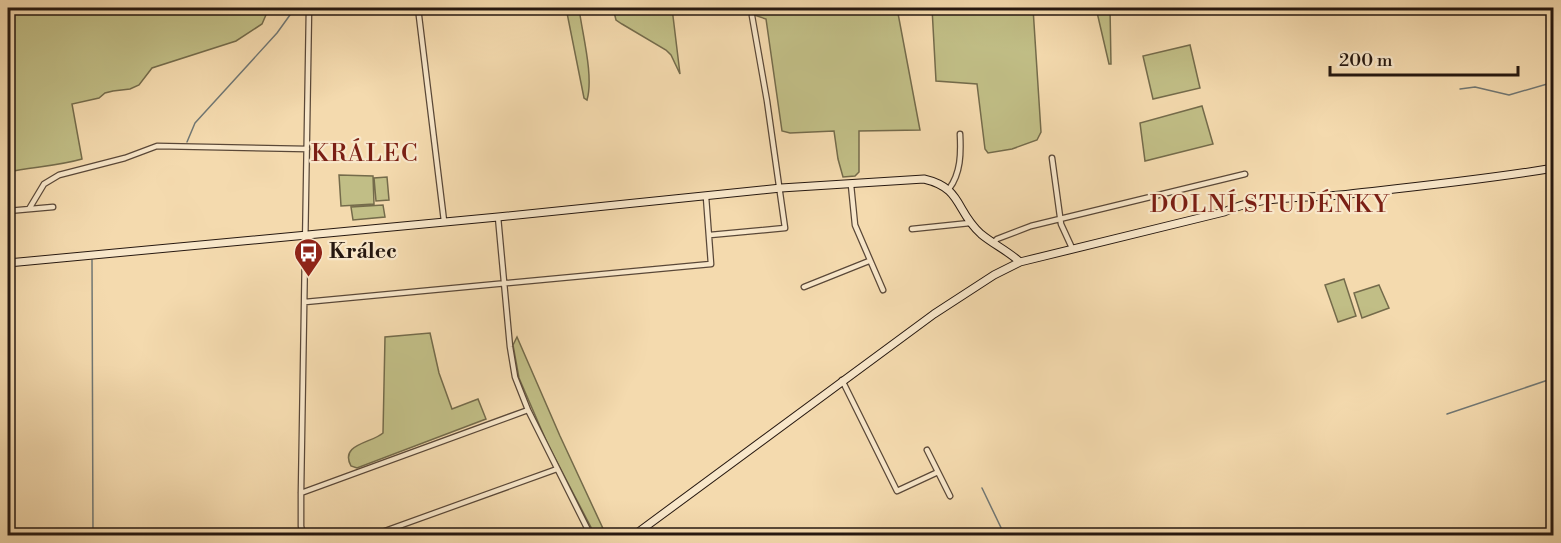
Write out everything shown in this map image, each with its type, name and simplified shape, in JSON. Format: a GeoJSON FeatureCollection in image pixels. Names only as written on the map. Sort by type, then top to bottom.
{"type":"FeatureCollection","features":[{"type":"Feature","properties":{"kind":"street"},"geometry":{"type":"LineString","coordinates":[[303,536],[301,493],[309,8]]}},
{"type":"Feature","properties":{"kind":"street"},"geometry":{"type":"LineString","coordinates":[[418,8],[444,221]]}},
{"type":"Feature","properties":{"kind":"street"},"geometry":{"type":"LineString","coordinates":[[710,235],[785,228],[781,188],[752,16]]}},
{"type":"Feature","properties":{"kind":"street"},"geometry":{"type":"LineString","coordinates":[[950,189],[958,169],[961,150],[960,134]]}},
{"type":"Feature","properties":{"kind":"street"},"geometry":{"type":"LineString","coordinates":[[28,209],[44,184],[59,175],[125,158],[157,146],[307,149]]}},
{"type":"Feature","properties":{"kind":"street"},"geometry":{"type":"LineString","coordinates":[[1052,158],[1060,219],[1072,248]]}},
{"type":"Feature","properties":{"kind":"street"},"geometry":{"type":"LineString","coordinates":[[633,536],[933,314],[994,275],[1020,262],[1224,212],[1257,200],[1381,190],[1499,177],[1554,168]]}},
{"type":"Feature","properties":{"kind":"street"},"geometry":{"type":"LineString","coordinates":[[993,243],[997,239],[1031,226],[1245,174]]}},
{"type":"Feature","properties":{"kind":"street"},"geometry":{"type":"LineString","coordinates":[[8,262],[304,236],[781,188],[924,179],[950,189],[970,223],[1020,262]]}},
{"type":"Feature","properties":{"kind":"street"},"geometry":{"type":"LineString","coordinates":[[851,185],[855,225],[883,290]]}},
{"type":"Feature","properties":{"kind":"street"},"geometry":{"type":"LineString","coordinates":[[305,302],[711,264],[706,197]]}},
{"type":"Feature","properties":{"kind":"street"},"geometry":{"type":"LineString","coordinates":[[8,211],[53,207]]}},
{"type":"Feature","properties":{"kind":"street"},"geometry":{"type":"LineString","coordinates":[[498,217],[515,377],[528,410],[591,536]]}},
{"type":"Feature","properties":{"kind":"street"},"geometry":{"type":"LineString","coordinates":[[912,229],[970,223]]}},
{"type":"Feature","properties":{"kind":"street"},"geometry":{"type":"LineString","coordinates":[[804,287],[869,261]]}},
{"type":"Feature","properties":{"kind":"street"},"geometry":{"type":"LineString","coordinates":[[842,380],[897,491],[938,472]]}},
{"type":"Feature","properties":{"kind":"street"},"geometry":{"type":"LineString","coordinates":[[301,493],[528,410]]}},
{"type":"Feature","properties":{"kind":"street"},"geometry":{"type":"LineString","coordinates":[[927,450],[950,496]]}},
{"type":"Feature","properties":{"kind":"street"},"geometry":{"type":"LineString","coordinates":[[371,536],[557,469]]}},
{"type":"Feature","properties":{"kind":"shaded area"},"geometry":{"type":"Polygon","coordinates":[[[8,8],[269,8],[262,24],[236,41],[152,68],[139,85],[130,89],[105,93],[99,98],[72,104],[82,159],[8,172],[8,8]]]}},
{"type":"Feature","properties":{"kind":"shaded area"},"geometry":{"type":"Polygon","coordinates":[[[566,8],[579,8],[588,67],[587,100],[584,98],[566,8]]]}},
{"type":"Feature","properties":{"kind":"shaded area"},"geometry":{"type":"Polygon","coordinates":[[[613,8],[672,8],[680,74],[666,50],[616,20],[613,8]]]}},
{"type":"Feature","properties":{"kind":"shaded area"},"geometry":{"type":"Polygon","coordinates":[[[733,8],[897,8],[920,130],[859,131],[859,172],[855,176],[843,177],[834,131],[790,133],[782,131],[766,19],[733,8]]]}},
{"type":"Feature","properties":{"kind":"shaded area"},"geometry":{"type":"Polygon","coordinates":[[[932,8],[1033,8],[1041,132],[1037,140],[1012,149],[988,153],[985,149],[977,84],[936,81],[932,8]]]}},
{"type":"Feature","properties":{"kind":"shaded area"},"geometry":{"type":"Polygon","coordinates":[[[1096,8],[1110,8],[1111,64],[1109,64],[1096,8]]]}},
{"type":"Feature","properties":{"kind":"shaded area"},"geometry":{"type":"Polygon","coordinates":[[[1190,45],[1200,88],[1153,99],[1143,56],[1190,45]]]}},
{"type":"Feature","properties":{"kind":"shaded area"},"geometry":{"type":"Polygon","coordinates":[[[1202,106],[1213,144],[1145,161],[1140,123],[1202,106]]]}},
{"type":"Feature","properties":{"kind":"shaded area"},"geometry":{"type":"Polygon","coordinates":[[[339,175],[373,176],[374,204],[341,206],[339,175]]]}},
{"type":"Feature","properties":{"kind":"shaded area"},"geometry":{"type":"Polygon","coordinates":[[[387,177],[389,200],[376,201],[374,178],[387,177]]]}},
{"type":"Feature","properties":{"kind":"shaded area"},"geometry":{"type":"Polygon","coordinates":[[[383,205],[385,217],[353,220],[351,207],[383,205]]]}},
{"type":"Feature","properties":{"kind":"shaded area"},"geometry":{"type":"Polygon","coordinates":[[[1344,279],[1356,316],[1338,322],[1325,285],[1344,279]]]}},
{"type":"Feature","properties":{"kind":"shaded area"},"geometry":{"type":"Polygon","coordinates":[[[1379,285],[1389,308],[1362,318],[1354,293],[1379,285]]]}},
{"type":"Feature","properties":{"kind":"shaded area"},"geometry":{"type":"Polygon","coordinates":[[[430,333],[439,373],[452,409],[478,399],[486,419],[357,468],[351,466],[348,459],[349,453],[358,445],[383,433],[385,337],[430,333]]]}},
{"type":"Feature","properties":{"kind":"shaded area"},"geometry":{"type":"Polygon","coordinates":[[[517,337],[606,535],[595,535],[548,445],[519,378],[513,345],[517,337]]]}},
{"type":"Feature","properties":{"kind":"waterway"},"geometry":{"type":"LineString","coordinates":[[187,142],[195,123],[277,33],[295,8]]}},
{"type":"Feature","properties":{"kind":"waterway"},"geometry":{"type":"LineString","coordinates":[[1460,89],[1475,87],[1509,95],[1554,82]]}},
{"type":"Feature","properties":{"kind":"waterway"},"geometry":{"type":"LineString","coordinates":[[92,260],[93,536]]}},
{"type":"Feature","properties":{"kind":"waterway"},"geometry":{"type":"LineString","coordinates":[[1447,414],[1554,378]]}},
{"type":"Feature","properties":{"kind":"waterway"},"geometry":{"type":"LineString","coordinates":[[982,488],[1005,536]]}},
{"type":"Feature","properties":{"kind":"place","name":"Králec"},"geometry":{"type":"Point","coordinates":[308,278]}},
{"type":"Feature","properties":{"kind":"district","name":"KRÁLEC"},"geometry":{"type":"Point","coordinates":[365,154]}},
{"type":"Feature","properties":{"kind":"district","name":"DOLNÍ STUDÉNKY"},"geometry":{"type":"Point","coordinates":[1270,205]}}]}
